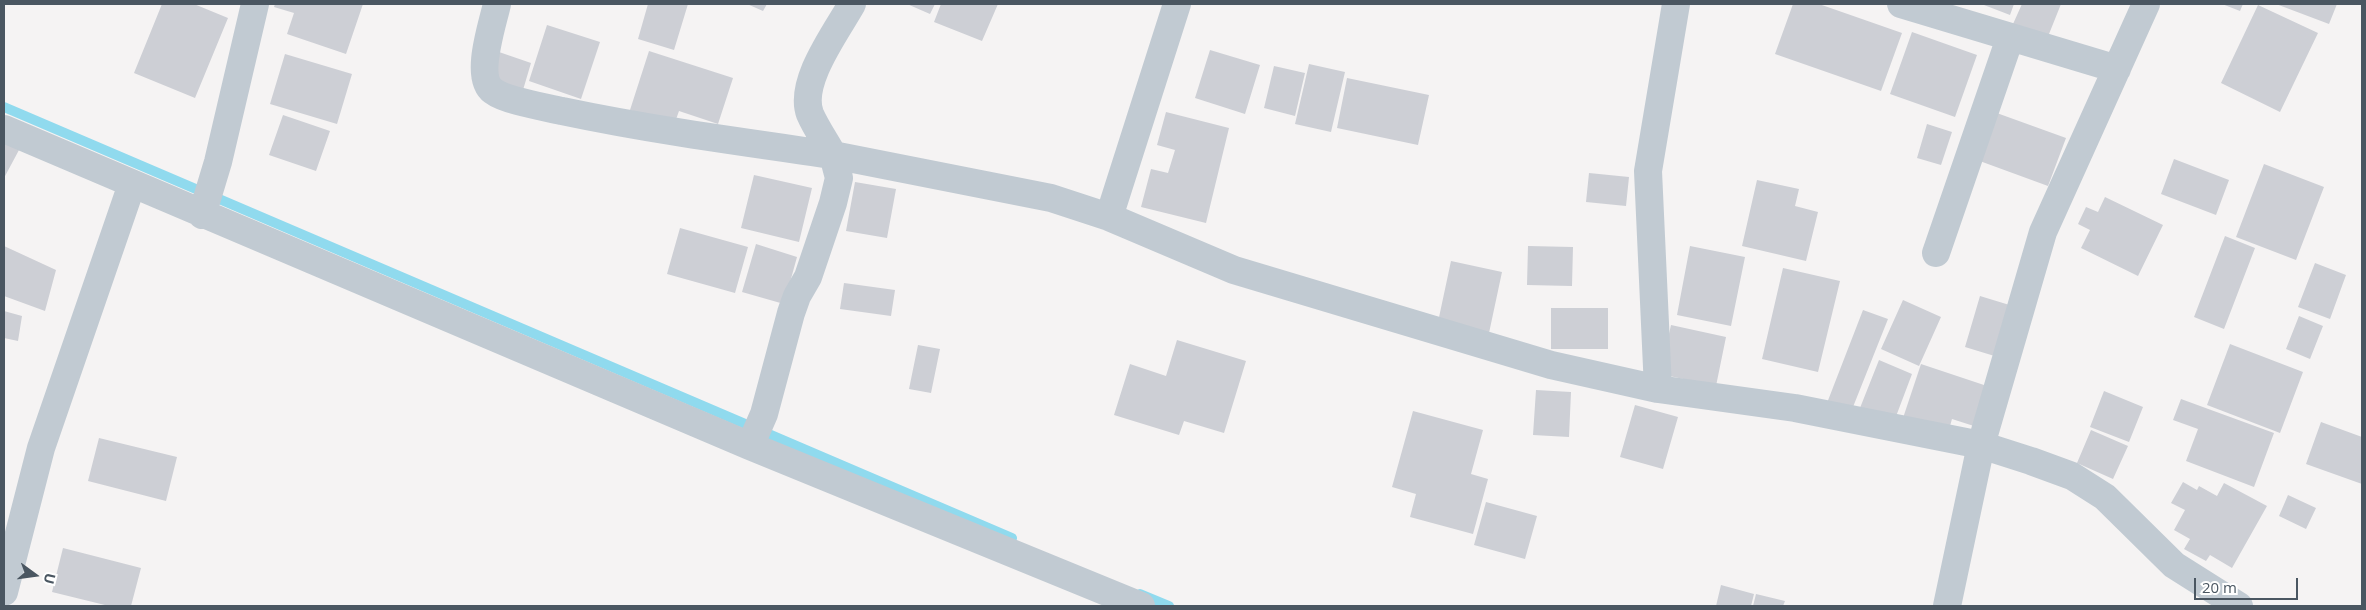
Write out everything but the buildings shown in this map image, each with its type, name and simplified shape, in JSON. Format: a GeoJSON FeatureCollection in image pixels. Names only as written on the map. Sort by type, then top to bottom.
{"type":"FeatureCollection","features":[{"type":"Feature","properties":{"kind":"street"},"geometry":{"type":"LineString","coordinates":[[208,197],[255,4]]}},
{"type":"Feature","properties":{"kind":"street"},"geometry":{"type":"LineString","coordinates":[[498,4],[484,66],[485,81],[492,91],[523,103],[642,128],[833,155],[1051,198],[1109,217],[1234,270],[1551,365],[1658,389],[1795,408],[1981,445],[2072,476],[2105,497],[2174,565],[2239,606]]}},
{"type":"Feature","properties":{"kind":"street"},"geometry":{"type":"LineString","coordinates":[[756,432],[791,313],[808,277],[834,202],[839,178],[833,155],[810,113],[808,91],[815,70],[852,4]]}},
{"type":"Feature","properties":{"kind":"street"},"geometry":{"type":"LineString","coordinates":[[1109,217],[1176,4]]}},
{"type":"Feature","properties":{"kind":"street"},"geometry":{"type":"LineString","coordinates":[[1658,389],[1648,171],[1676,4]]}},
{"type":"Feature","properties":{"kind":"street"},"geometry":{"type":"LineString","coordinates":[[1901,4],[2117,69]]}},
{"type":"Feature","properties":{"kind":"street"},"geometry":{"type":"LineString","coordinates":[[1947,606],[1981,445],[2043,232],[2146,4]]}},
{"type":"Feature","properties":{"kind":"street"},"geometry":{"type":"LineString","coordinates":[[1936,253],[2010,38]]}},
{"type":"Feature","properties":{"kind":"street"},"geometry":{"type":"LineString","coordinates":[[4,129],[132,184],[208,197],[756,432],[1141,606]]}},
{"type":"Feature","properties":{"kind":"street"},"geometry":{"type":"LineString","coordinates":[[4,592],[42,448],[132,184]]}},
{"type":"Feature","properties":{"kind":"waterway"},"geometry":{"type":"LineString","coordinates":[[4,107],[1012,538]]}},
{"type":"Feature","properties":{"kind":"waterway"},"geometry":{"type":"LineString","coordinates":[[1140,594],[1169,606]]}}]}
